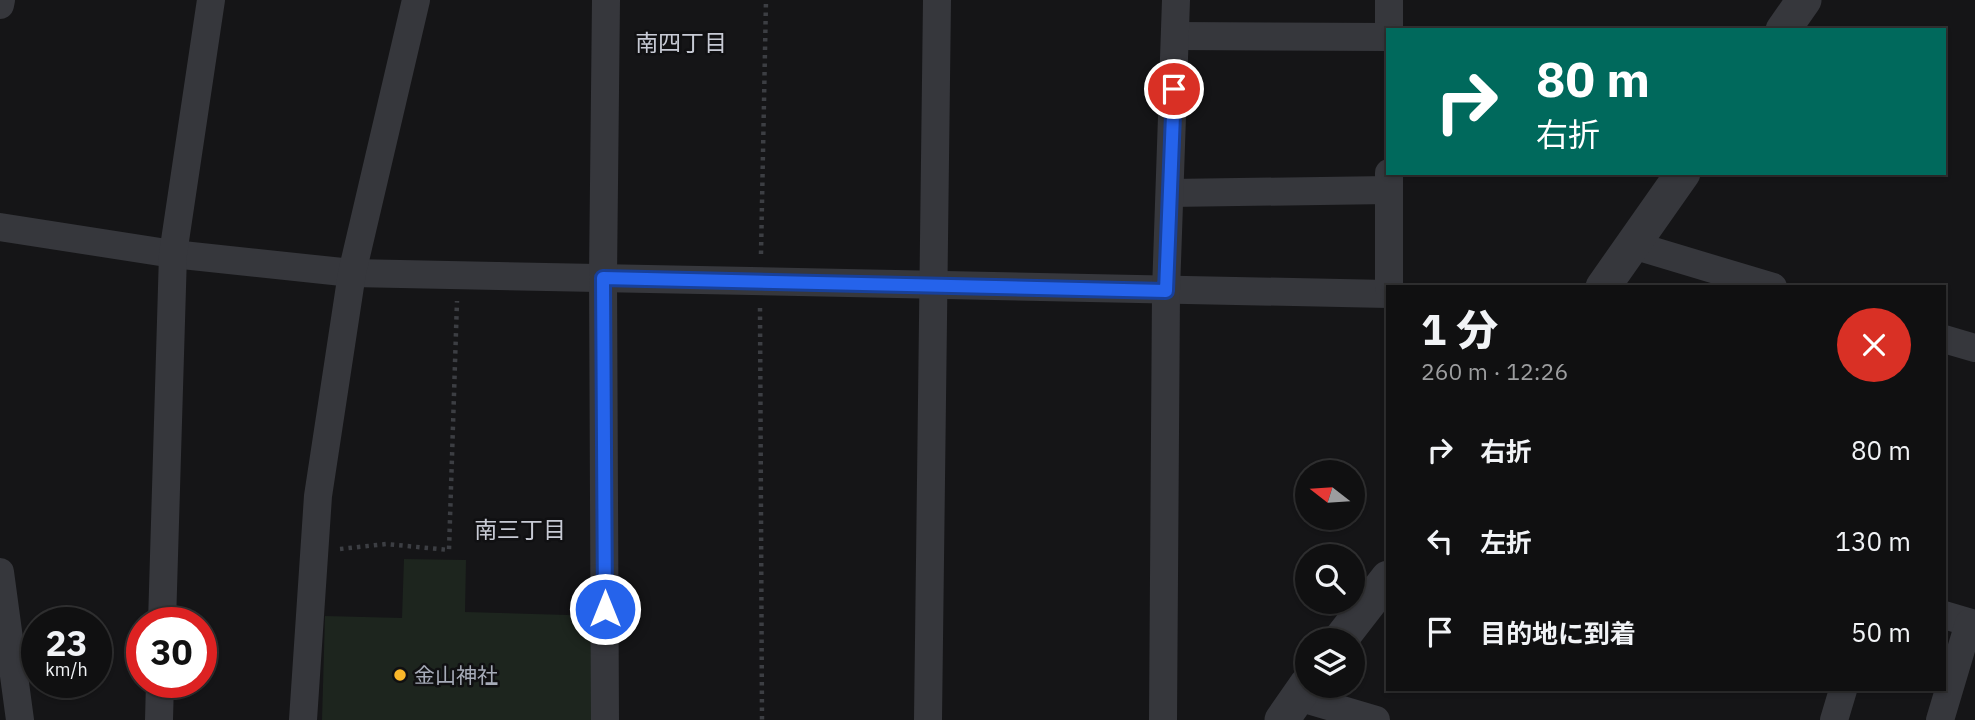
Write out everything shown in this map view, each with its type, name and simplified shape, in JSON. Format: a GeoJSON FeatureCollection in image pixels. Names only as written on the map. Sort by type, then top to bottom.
{"type":"FeatureCollection","features":[{"type":"Feature","properties":{"kind":"street"},"geometry":{"type":"LineString","coordinates":[[0,5],[1,0]]}},
{"type":"Feature","properties":{"kind":"street"},"geometry":{"type":"LineString","coordinates":[[162,607],[173,254],[211,0]]}},
{"type":"Feature","properties":{"kind":"street"},"geometry":{"type":"LineString","coordinates":[[303,720],[318,496],[352,273],[416,0]]}},
{"type":"Feature","properties":{"kind":"street"},"geometry":{"type":"LineString","coordinates":[[606,0],[603,278],[606,720]]}},
{"type":"Feature","properties":{"kind":"street"},"geometry":{"type":"LineString","coordinates":[[928,720],[937,0]]}},
{"type":"Feature","properties":{"kind":"street"},"geometry":{"type":"LineString","coordinates":[[1163,720],[1166,291],[1176,0]]}},
{"type":"Feature","properties":{"kind":"street"},"geometry":{"type":"LineString","coordinates":[[1389,0],[1389,28]]}},
{"type":"Feature","properties":{"kind":"street"},"geometry":{"type":"LineString","coordinates":[[1784,28],[1804,0]]}},
{"type":"Feature","properties":{"kind":"street"},"geometry":{"type":"LineString","coordinates":[[1175,36],[1386,37]]}},
{"type":"Feature","properties":{"kind":"street"},"geometry":{"type":"LineString","coordinates":[[1604,285],[1682,175]]}},
{"type":"Feature","properties":{"kind":"street"},"geometry":{"type":"LineString","coordinates":[[1170,193],[1389,182],[1389,285]]}},
{"type":"Feature","properties":{"kind":"street"},"geometry":{"type":"LineString","coordinates":[[0,227],[173,254],[352,273],[1386,294]]}},
{"type":"Feature","properties":{"kind":"street"},"geometry":{"type":"LineString","coordinates":[[1633,245],[1766,285]]}},
{"type":"Feature","properties":{"kind":"street"},"geometry":{"type":"LineString","coordinates":[[1946,340],[1975,348]]}},
{"type":"Feature","properties":{"kind":"street"},"geometry":{"type":"LineString","coordinates":[[0,572],[20,720]]}},
{"type":"Feature","properties":{"kind":"street"},"geometry":{"type":"LineString","coordinates":[[1349,628],[1386,581]]}},
{"type":"Feature","properties":{"kind":"street"},"geometry":{"type":"LineString","coordinates":[[1940,720],[1963,621]]}},
{"type":"Feature","properties":{"kind":"street"},"geometry":{"type":"LineString","coordinates":[[1833,720],[1843,691]]}},
{"type":"Feature","properties":{"kind":"street"},"geometry":{"type":"LineString","coordinates":[[159,720],[160,698]]}},
{"type":"Feature","properties":{"kind":"street"},"geometry":{"type":"LineString","coordinates":[[1296,700],[1376,720]]}},
{"type":"Feature","properties":{"kind":"path"},"geometry":{"type":"LineString","coordinates":[[762,720],[760,282],[766,0]]}},
{"type":"Feature","properties":{"kind":"path"},"geometry":{"type":"LineString","coordinates":[[315,552],[386,544],[449,550],[458,276]]}},
{"type":"Feature","properties":{"kind":"shaded area"},"geometry":{"type":"Polygon","coordinates":[[[404,559],[466,560],[465,612],[601,616],[598,720],[322,720],[325,616],[402,618],[404,559]]]}},
{"type":"Feature","properties":{"kind":"place","name":"金山神社"},"geometry":{"type":"Point","coordinates":[400,675]}},
{"type":"Feature","properties":{"kind":"district","name":"南四丁目"},"geometry":{"type":"Point","coordinates":[681,42]}},
{"type":"Feature","properties":{"kind":"district","name":"南三丁目"},"geometry":{"type":"Point","coordinates":[520,529]}},
{"type":"Feature","properties":{"kind":"route"},"geometry":{"type":"LineString","coordinates":[[605,609],[603,278],[1166,291],[1174,89]]}}]}
